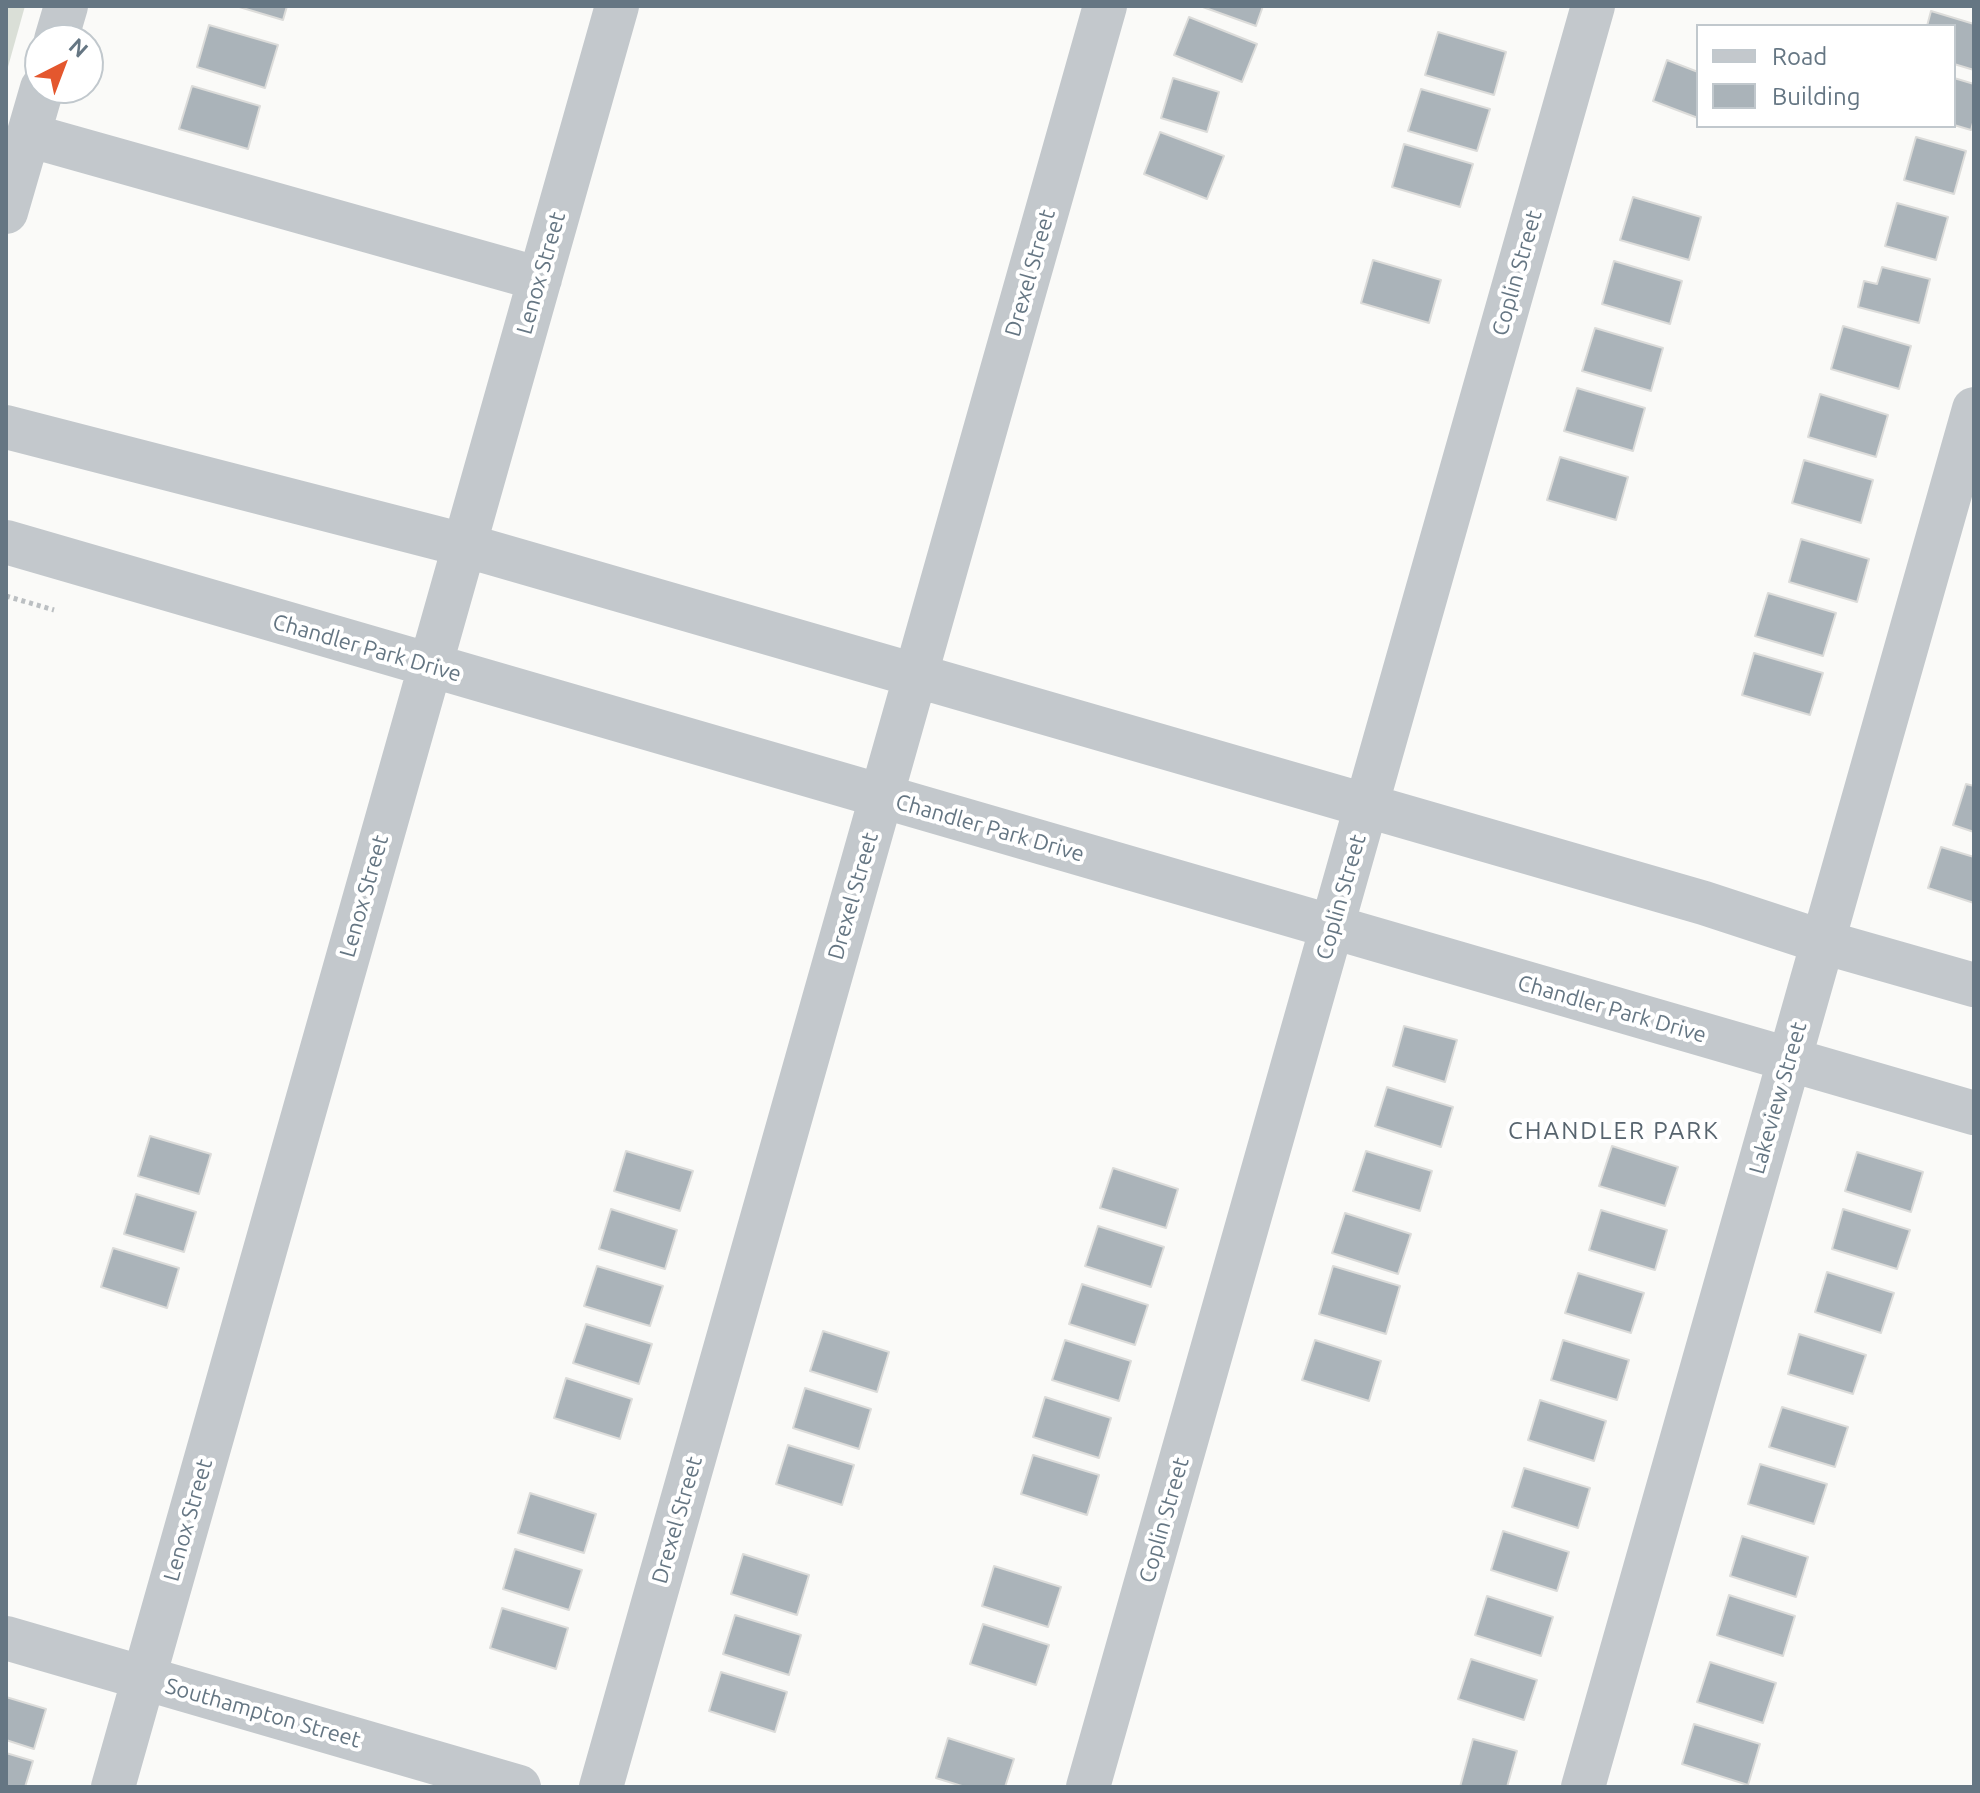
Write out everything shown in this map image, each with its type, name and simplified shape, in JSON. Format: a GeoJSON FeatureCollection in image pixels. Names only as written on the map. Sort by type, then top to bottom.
{"type":"FeatureCollection","features":[{"type":"Feature","properties":{"kind":"street","name":"Lenox Street"},"geometry":{"type":"LineString","coordinates":[[113,1787],[617,6]]}},
{"type":"Feature","properties":{"kind":"street","name":"Drexel Street"},"geometry":{"type":"LineString","coordinates":[[601,1787],[1105,6]]}},
{"type":"Feature","properties":{"kind":"street","name":"Coplin Street"},"geometry":{"type":"LineString","coordinates":[[1088,1787],[1593,6]]}},
{"type":"Feature","properties":{"kind":"street"},"geometry":{"type":"LineString","coordinates":[[6,212],[37,104]]}},
{"type":"Feature","properties":{"kind":"street"},"geometry":{"type":"LineString","coordinates":[[28,135],[540,279]]}},
{"type":"Feature","properties":{"kind":"street","name":"Lakeview Street"},"geometry":{"type":"LineString","coordinates":[[1583,1787],[1974,409]]}},
{"type":"Feature","properties":{"kind":"street"},"geometry":{"type":"LineString","coordinates":[[6,427],[464,545],[1704,903],[1823,942],[1974,985]]}},
{"type":"Feature","properties":{"kind":"street","name":"Chandler Park Drive"},"geometry":{"type":"LineString","coordinates":[[6,542],[1974,1113]]}},
{"type":"Feature","properties":{"kind":"street","name":"Southampton Street"},"geometry":{"type":"LineString","coordinates":[[6,1638],[519,1787]]}},
{"type":"Feature","properties":{"kind":"path"},"geometry":{"type":"LineString","coordinates":[[6,596],[54,610]]}},
{"type":"Feature","properties":{"kind":"shaded area"},"geometry":{"type":"Polygon","coordinates":[[[6,6],[25,6],[6,74],[6,6]]]}},
{"type":"Feature","properties":{"kind":"building"},"geometry":{"type":"Polygon","coordinates":[[[236,6],[287,6],[283,20],[236,6]]]}},
{"type":"Feature","properties":{"kind":"building"},"geometry":{"type":"Polygon","coordinates":[[[1200,6],[1263,6],[1256,26],[1200,6]]]}},
{"type":"Feature","properties":{"kind":"building"},"geometry":{"type":"Polygon","coordinates":[[[1931,11],[1974,24],[1974,70],[1956,65],[1956,24],[1928,24],[1931,11]]]}},
{"type":"Feature","properties":{"kind":"building"},"geometry":{"type":"Polygon","coordinates":[[[1189,17],[1257,44],[1242,82],[1174,55],[1189,17]]]}},
{"type":"Feature","properties":{"kind":"building"},"geometry":{"type":"Polygon","coordinates":[[[209,25],[278,45],[265,88],[197,67],[209,25]]]}},
{"type":"Feature","properties":{"kind":"building"},"geometry":{"type":"Polygon","coordinates":[[[1438,32],[1506,52],[1494,95],[1425,75],[1438,32]]]}},
{"type":"Feature","properties":{"kind":"building"},"geometry":{"type":"Polygon","coordinates":[[[1667,60],[1696,71],[1696,117],[1653,101],[1667,60]]]}},
{"type":"Feature","properties":{"kind":"building"},"geometry":{"type":"Polygon","coordinates":[[[1173,78],[1219,92],[1207,132],[1161,118],[1173,78]]]}},
{"type":"Feature","properties":{"kind":"building"},"geometry":{"type":"Polygon","coordinates":[[[1956,79],[1974,84],[1971,130],[1956,126],[1956,79]]]}},
{"type":"Feature","properties":{"kind":"building"},"geometry":{"type":"Polygon","coordinates":[[[192,86],[260,106],[248,149],[179,129],[192,86]]]}},
{"type":"Feature","properties":{"kind":"building"},"geometry":{"type":"Polygon","coordinates":[[[1421,89],[1490,109],[1477,151],[1408,131],[1421,89]]]}},
{"type":"Feature","properties":{"kind":"building"},"geometry":{"type":"Polygon","coordinates":[[[1160,132],[1224,156],[1207,199],[1144,174],[1160,132]]]}},
{"type":"Feature","properties":{"kind":"building"},"geometry":{"type":"Polygon","coordinates":[[[1916,137],[1966,151],[1954,194],[1904,180],[1916,137]]]}},
{"type":"Feature","properties":{"kind":"building"},"geometry":{"type":"Polygon","coordinates":[[[1404,144],[1473,164],[1460,207],[1392,187],[1404,144]]]}},
{"type":"Feature","properties":{"kind":"building"},"geometry":{"type":"Polygon","coordinates":[[[1633,197],[1701,217],[1689,260],[1620,240],[1633,197]]]}},
{"type":"Feature","properties":{"kind":"building"},"geometry":{"type":"Polygon","coordinates":[[[1897,203],[1948,217],[1936,260],[1885,246],[1897,203]]]}},
{"type":"Feature","properties":{"kind":"building"},"geometry":{"type":"Polygon","coordinates":[[[1373,260],[1441,280],[1429,323],[1361,303],[1373,260]]]}},
{"type":"Feature","properties":{"kind":"building"},"geometry":{"type":"Polygon","coordinates":[[[1614,261],[1682,281],[1670,324],[1602,304],[1614,261]]]}},
{"type":"Feature","properties":{"kind":"building"},"geometry":{"type":"Polygon","coordinates":[[[1882,267],[1930,279],[1919,323],[1858,307],[1864,281],[1877,284],[1882,267]]]}},
{"type":"Feature","properties":{"kind":"building"},"geometry":{"type":"Polygon","coordinates":[[[1843,326],[1911,346],[1899,389],[1831,369],[1843,326]]]}},
{"type":"Feature","properties":{"kind":"building"},"geometry":{"type":"Polygon","coordinates":[[[1595,328],[1663,348],[1651,391],[1582,371],[1595,328]]]}},
{"type":"Feature","properties":{"kind":"building"},"geometry":{"type":"Polygon","coordinates":[[[1577,388],[1645,408],[1633,451],[1564,431],[1577,388]]]}},
{"type":"Feature","properties":{"kind":"building"},"geometry":{"type":"Polygon","coordinates":[[[1820,394],[1888,415],[1876,457],[1808,437],[1820,394]]]}},
{"type":"Feature","properties":{"kind":"building"},"geometry":{"type":"Polygon","coordinates":[[[1560,457],[1628,477],[1616,520],[1547,500],[1560,457]]]}},
{"type":"Feature","properties":{"kind":"building"},"geometry":{"type":"Polygon","coordinates":[[[1804,460],[1873,480],[1861,523],[1792,503],[1804,460]]]}},
{"type":"Feature","properties":{"kind":"building"},"geometry":{"type":"Polygon","coordinates":[[[1801,539],[1869,559],[1857,602],[1789,582],[1801,539]]]}},
{"type":"Feature","properties":{"kind":"building"},"geometry":{"type":"Polygon","coordinates":[[[1768,593],[1836,613],[1823,656],[1755,636],[1768,593]]]}},
{"type":"Feature","properties":{"kind":"building"},"geometry":{"type":"Polygon","coordinates":[[[1754,653],[1823,673],[1810,715],[1742,695],[1754,653]]]}},
{"type":"Feature","properties":{"kind":"building"},"geometry":{"type":"Polygon","coordinates":[[[1966,784],[1974,786],[1974,832],[1953,825],[1966,784]]]}},
{"type":"Feature","properties":{"kind":"building"},"geometry":{"type":"Polygon","coordinates":[[[1941,847],[1974,857],[1974,903],[1928,888],[1941,847]]]}},
{"type":"Feature","properties":{"kind":"building"},"geometry":{"type":"Polygon","coordinates":[[[1404,1026],[1457,1040],[1445,1082],[1393,1066],[1404,1026]]]}},
{"type":"Feature","properties":{"kind":"building"},"geometry":{"type":"Polygon","coordinates":[[[1387,1087],[1453,1107],[1441,1147],[1375,1126],[1387,1087]]]}},
{"type":"Feature","properties":{"kind":"building"},"geometry":{"type":"Polygon","coordinates":[[[150,1136],[211,1154],[199,1194],[138,1176],[150,1136]]]}},
{"type":"Feature","properties":{"kind":"building"},"geometry":{"type":"Polygon","coordinates":[[[1612,1146],[1678,1167],[1665,1206],[1599,1186],[1612,1146]]]}},
{"type":"Feature","properties":{"kind":"building"},"geometry":{"type":"Polygon","coordinates":[[[626,1151],[693,1171],[680,1211],[614,1191],[626,1151]]]}},
{"type":"Feature","properties":{"kind":"building"},"geometry":{"type":"Polygon","coordinates":[[[1366,1151],[1432,1171],[1420,1211],[1353,1191],[1366,1151]]]}},
{"type":"Feature","properties":{"kind":"building"},"geometry":{"type":"Polygon","coordinates":[[[1857,1152],[1923,1172],[1911,1212],[1845,1191],[1857,1152]]]}},
{"type":"Feature","properties":{"kind":"building"},"geometry":{"type":"Polygon","coordinates":[[[1113,1168],[1178,1189],[1166,1228],[1100,1208],[1113,1168]]]}},
{"type":"Feature","properties":{"kind":"building"},"geometry":{"type":"Polygon","coordinates":[[[136,1194],[196,1212],[184,1252],[124,1234],[136,1194]]]}},
{"type":"Feature","properties":{"kind":"building"},"geometry":{"type":"Polygon","coordinates":[[[611,1209],[677,1230],[665,1269],[599,1249],[611,1209]]]}},
{"type":"Feature","properties":{"kind":"building"},"geometry":{"type":"Polygon","coordinates":[[[1843,1209],[1910,1230],[1897,1269],[1832,1249],[1843,1209]]]}},
{"type":"Feature","properties":{"kind":"building"},"geometry":{"type":"Polygon","coordinates":[[[1601,1210],[1667,1230],[1655,1270],[1589,1250],[1601,1210]]]}},
{"type":"Feature","properties":{"kind":"building"},"geometry":{"type":"Polygon","coordinates":[[[1345,1213],[1411,1234],[1398,1274],[1332,1253],[1345,1213]]]}},
{"type":"Feature","properties":{"kind":"building"},"geometry":{"type":"Polygon","coordinates":[[[1098,1226],[1164,1247],[1151,1287],[1085,1266],[1098,1226]]]}},
{"type":"Feature","properties":{"kind":"building"},"geometry":{"type":"Polygon","coordinates":[[[113,1248],[179,1268],[167,1308],[101,1287],[113,1248]]]}},
{"type":"Feature","properties":{"kind":"building"},"geometry":{"type":"Polygon","coordinates":[[[597,1266],[663,1286],[650,1326],[584,1306],[597,1266]]]}},
{"type":"Feature","properties":{"kind":"building"},"geometry":{"type":"Polygon","coordinates":[[[1333,1266],[1400,1286],[1386,1334],[1319,1314],[1333,1266]]]}},
{"type":"Feature","properties":{"kind":"building"},"geometry":{"type":"Polygon","coordinates":[[[1827,1272],[1894,1293],[1881,1333],[1815,1312],[1827,1272]]]}},
{"type":"Feature","properties":{"kind":"building"},"geometry":{"type":"Polygon","coordinates":[[[1578,1273],[1644,1293],[1631,1333],[1565,1313],[1578,1273]]]}},
{"type":"Feature","properties":{"kind":"building"},"geometry":{"type":"Polygon","coordinates":[[[1082,1284],[1148,1305],[1135,1345],[1069,1324],[1082,1284]]]}},
{"type":"Feature","properties":{"kind":"building"},"geometry":{"type":"Polygon","coordinates":[[[586,1324],[652,1344],[639,1384],[573,1363],[586,1324]]]}},
{"type":"Feature","properties":{"kind":"building"},"geometry":{"type":"Polygon","coordinates":[[[823,1331],[889,1352],[877,1392],[810,1371],[823,1331]]]}},
{"type":"Feature","properties":{"kind":"building"},"geometry":{"type":"Polygon","coordinates":[[[1799,1334],[1866,1355],[1853,1394],[1788,1374],[1799,1334]]]}},
{"type":"Feature","properties":{"kind":"building"},"geometry":{"type":"Polygon","coordinates":[[[1065,1340],[1131,1361],[1119,1401],[1052,1380],[1065,1340]]]}},
{"type":"Feature","properties":{"kind":"building"},"geometry":{"type":"Polygon","coordinates":[[[1315,1340],[1381,1361],[1369,1401],[1302,1380],[1315,1340]]]}},
{"type":"Feature","properties":{"kind":"building"},"geometry":{"type":"Polygon","coordinates":[[[1563,1340],[1629,1360],[1617,1400],[1551,1380],[1563,1340]]]}},
{"type":"Feature","properties":{"kind":"building"},"geometry":{"type":"Polygon","coordinates":[[[566,1378],[632,1399],[620,1439],[554,1418],[566,1378]]]}},
{"type":"Feature","properties":{"kind":"building"},"geometry":{"type":"Polygon","coordinates":[[[805,1388],[871,1409],[859,1449],[793,1428],[805,1388]]]}},
{"type":"Feature","properties":{"kind":"building"},"geometry":{"type":"Polygon","coordinates":[[[1045,1397],[1111,1418],[1099,1458],[1033,1437],[1045,1397]]]}},
{"type":"Feature","properties":{"kind":"building"},"geometry":{"type":"Polygon","coordinates":[[[1540,1400],[1606,1421],[1594,1461],[1528,1440],[1540,1400]]]}},
{"type":"Feature","properties":{"kind":"building"},"geometry":{"type":"Polygon","coordinates":[[[1782,1407],[1848,1427],[1835,1467],[1769,1447],[1782,1407]]]}},
{"type":"Feature","properties":{"kind":"building"},"geometry":{"type":"Polygon","coordinates":[[[788,1445],[854,1465],[842,1505],[776,1484],[788,1445]]]}},
{"type":"Feature","properties":{"kind":"building"},"geometry":{"type":"Polygon","coordinates":[[[1033,1455],[1099,1475],[1087,1515],[1021,1494],[1033,1455]]]}},
{"type":"Feature","properties":{"kind":"building"},"geometry":{"type":"Polygon","coordinates":[[[1760,1464],[1827,1484],[1814,1524],[1748,1504],[1760,1464]]]}},
{"type":"Feature","properties":{"kind":"building"},"geometry":{"type":"Polygon","coordinates":[[[1524,1468],[1590,1488],[1578,1528],[1512,1507],[1524,1468]]]}},
{"type":"Feature","properties":{"kind":"building"},"geometry":{"type":"Polygon","coordinates":[[[530,1493],[596,1514],[584,1553],[518,1533],[530,1493]]]}},
{"type":"Feature","properties":{"kind":"building"},"geometry":{"type":"Polygon","coordinates":[[[1503,1531],[1569,1552],[1557,1591],[1491,1570],[1503,1531]]]}},
{"type":"Feature","properties":{"kind":"building"},"geometry":{"type":"Polygon","coordinates":[[[1742,1536],[1808,1557],[1796,1597],[1730,1576],[1742,1536]]]}},
{"type":"Feature","properties":{"kind":"building"},"geometry":{"type":"Polygon","coordinates":[[[515,1549],[582,1570],[569,1610],[503,1589],[515,1549]]]}},
{"type":"Feature","properties":{"kind":"building"},"geometry":{"type":"Polygon","coordinates":[[[743,1554],[809,1575],[797,1615],[731,1594],[743,1554]]]}},
{"type":"Feature","properties":{"kind":"building"},"geometry":{"type":"Polygon","coordinates":[[[994,1566],[1061,1587],[1048,1627],[982,1606],[994,1566]]]}},
{"type":"Feature","properties":{"kind":"building"},"geometry":{"type":"Polygon","coordinates":[[[1729,1595],[1795,1616],[1783,1656],[1717,1635],[1729,1595]]]}},
{"type":"Feature","properties":{"kind":"building"},"geometry":{"type":"Polygon","coordinates":[[[1487,1596],[1553,1617],[1541,1656],[1475,1635],[1487,1596]]]}},
{"type":"Feature","properties":{"kind":"building"},"geometry":{"type":"Polygon","coordinates":[[[502,1608],[568,1628],[556,1669],[490,1648],[502,1608]]]}},
{"type":"Feature","properties":{"kind":"building"},"geometry":{"type":"Polygon","coordinates":[[[735,1615],[801,1635],[789,1675],[723,1654],[735,1615]]]}},
{"type":"Feature","properties":{"kind":"building"},"geometry":{"type":"Polygon","coordinates":[[[983,1624],[1049,1645],[1036,1685],[970,1664],[983,1624]]]}},
{"type":"Feature","properties":{"kind":"building"},"geometry":{"type":"Polygon","coordinates":[[[1471,1659],[1537,1680],[1524,1720],[1458,1699],[1471,1659]]]}},
{"type":"Feature","properties":{"kind":"building"},"geometry":{"type":"Polygon","coordinates":[[[1710,1662],[1776,1683],[1763,1723],[1697,1702],[1710,1662]]]}},
{"type":"Feature","properties":{"kind":"building"},"geometry":{"type":"Polygon","coordinates":[[[721,1672],[787,1692],[775,1732],[709,1711],[721,1672]]]}},
{"type":"Feature","properties":{"kind":"building"},"geometry":{"type":"Polygon","coordinates":[[[6,1697],[46,1709],[34,1749],[6,1740],[6,1697]]]}},
{"type":"Feature","properties":{"kind":"building"},"geometry":{"type":"Polygon","coordinates":[[[1694,1724],[1760,1744],[1748,1785],[1682,1764],[1694,1724]]]}},
{"type":"Feature","properties":{"kind":"building"},"geometry":{"type":"Polygon","coordinates":[[[948,1738],[1014,1759],[1005,1787],[965,1787],[936,1778],[948,1738]]]}},
{"type":"Feature","properties":{"kind":"building"},"geometry":{"type":"Polygon","coordinates":[[[1473,1739],[1517,1751],[1507,1787],[1460,1787],[1473,1739]]]}},
{"type":"Feature","properties":{"kind":"building"},"geometry":{"type":"Polygon","coordinates":[[[6,1753],[33,1761],[25,1787],[6,1787],[6,1753]]]}},
{"type":"Feature","properties":{"kind":"district","name":"CHANDLER PARK"},"geometry":{"type":"Point","coordinates":[1614,1131]}}]}
